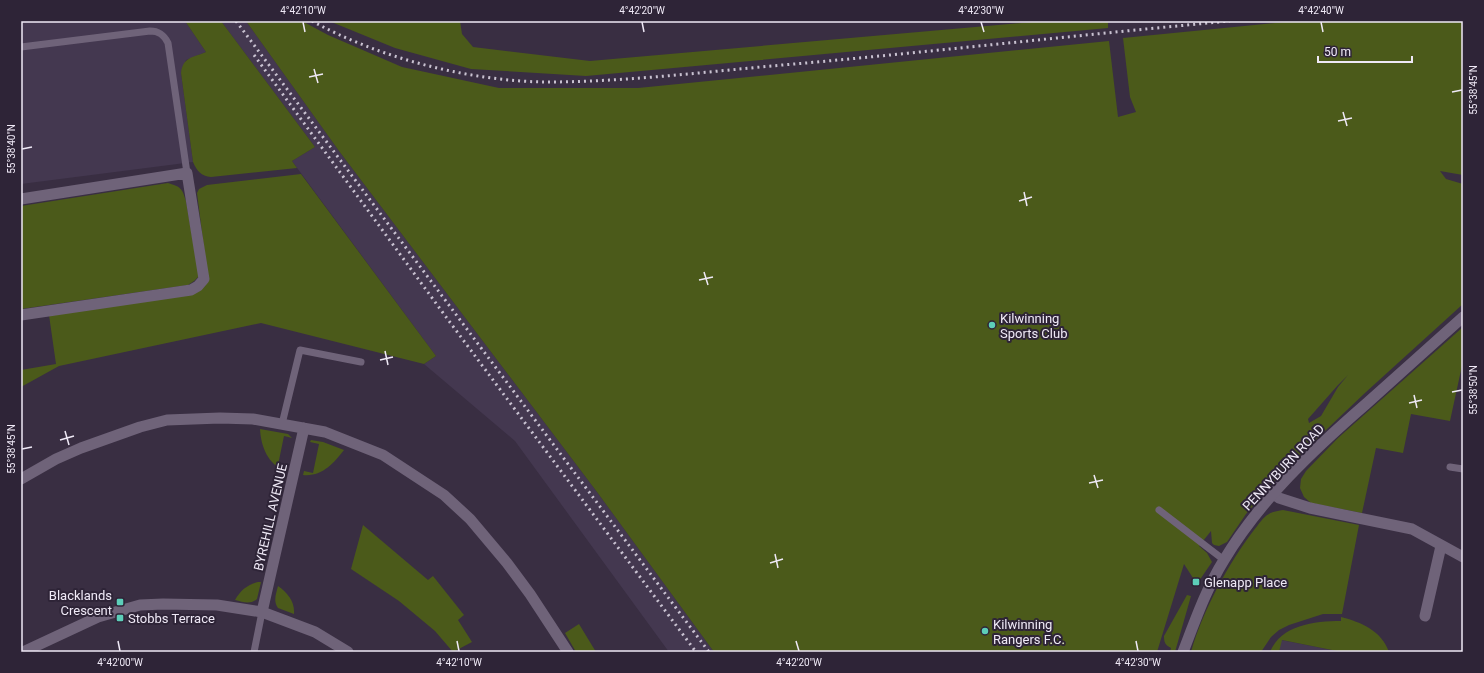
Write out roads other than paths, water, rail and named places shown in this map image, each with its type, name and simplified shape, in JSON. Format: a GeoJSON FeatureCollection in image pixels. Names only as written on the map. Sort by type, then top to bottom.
{"type":"FeatureCollection","features":[{"type":"Feature","properties":{"kind":"street"},"geometry":{"type":"LineString","coordinates":[[21,199],[187,173],[204,279],[198,286],[191,290],[21,315]]}},
{"type":"Feature","properties":{"kind":"street","name":"PENNYBURN ROAD"},"geometry":{"type":"LineString","coordinates":[[1183,652],[1204,599],[1224,560],[1245,529],[1273,494],[1306,459],[1463,316]]}},
{"type":"Feature","properties":{"kind":"street"},"geometry":{"type":"LineString","coordinates":[[21,479],[56,459],[81,448],[140,427],[167,420],[252,418],[325,432],[383,455],[444,495],[470,519],[507,563],[530,594],[568,652]]}},
{"type":"Feature","properties":{"kind":"street","name":"BYREHILL AVENUE"},"geometry":{"type":"LineString","coordinates":[[262,612],[304,428]]}},
{"type":"Feature","properties":{"kind":"street"},"geometry":{"type":"LineString","coordinates":[[1273,494],[1279,498],[1310,508],[1412,529],[1463,557]]}},
{"type":"Feature","properties":{"kind":"street"},"geometry":{"type":"LineString","coordinates":[[1425,616],[1441,546]]}},
{"type":"Feature","properties":{"kind":"street"},"geometry":{"type":"LineString","coordinates":[[23,652],[98,617],[140,605],[217,605],[262,612],[315,632],[348,652]]}},
{"type":"Feature","properties":{"kind":"lane"},"geometry":{"type":"LineString","coordinates":[[21,47],[150,31],[156,31],[161,34],[168,43],[187,173]]}},
{"type":"Feature","properties":{"kind":"lane"},"geometry":{"type":"LineString","coordinates":[[282,424],[300,350],[361,362]]}},
{"type":"Feature","properties":{"kind":"lane"},"geometry":{"type":"LineString","coordinates":[[1450,467],[1463,469]]}},
{"type":"Feature","properties":{"kind":"lane"},"geometry":{"type":"LineString","coordinates":[[1159,510],[1224,560]]}},
{"type":"Feature","properties":{"kind":"lane"},"geometry":{"type":"LineString","coordinates":[[254,652],[262,612]]}},
{"type":"Feature","properties":{"kind":"railway"},"geometry":{"type":"LineString","coordinates":[[236,21],[709,652]]}},
{"type":"Feature","properties":{"kind":"railway"},"geometry":{"type":"LineString","coordinates":[[312,21],[366,46],[425,65],[486,77],[516,81],[545,82],[610,80],[676,75],[1230,21]]}},
{"type":"Feature","properties":{"kind":"railway"},"geometry":{"type":"LineString","coordinates":[[254,55],[449,321],[696,652]]}},
{"type":"Feature","properties":{"kind":"place","name":"Kilwinning Sports Club"},"geometry":{"type":"Point","coordinates":[992,325]}},
{"type":"Feature","properties":{"kind":"place","name":"Glenapp Place"},"geometry":{"type":"Point","coordinates":[1196,582]}},
{"type":"Feature","properties":{"kind":"place","name":"Blacklands Crescent"},"geometry":{"type":"Point","coordinates":[120,602]}},
{"type":"Feature","properties":{"kind":"place","name":"Stobbs Terrace"},"geometry":{"type":"Point","coordinates":[120,618]}},
{"type":"Feature","properties":{"kind":"place","name":"Kilwinning Rangers F.C."},"geometry":{"type":"Point","coordinates":[985,631]}}]}
